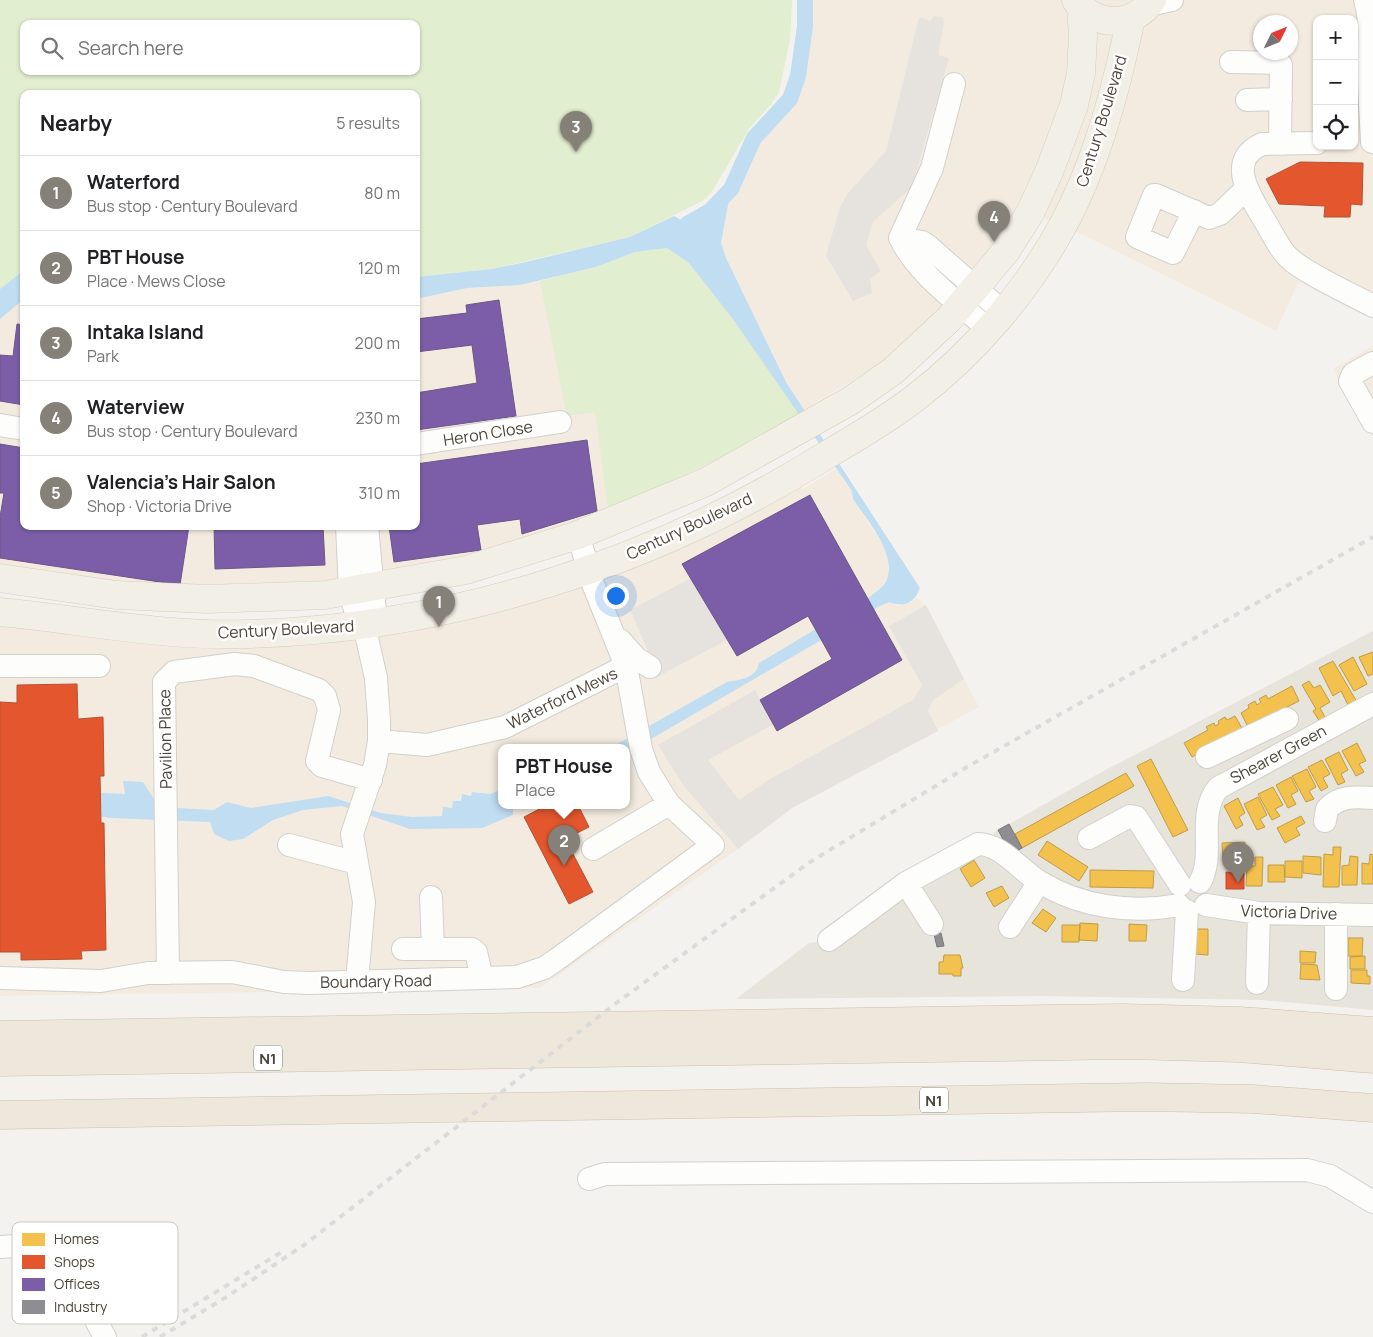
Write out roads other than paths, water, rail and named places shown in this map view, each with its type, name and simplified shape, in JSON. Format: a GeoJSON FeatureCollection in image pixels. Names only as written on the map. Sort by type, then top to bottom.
{"type":"FeatureCollection","features":[{"type":"Feature","properties":{"kind":"highway"},"geometry":{"type":"LineString","coordinates":[[0,1035],[1136,1018],[1240,1021],[1373,1031]]}},
{"type":"Feature","properties":{"kind":"highway"},"geometry":{"type":"LineString","coordinates":[[0,1022],[541,1027]]}},
{"type":"Feature","properties":{"kind":"highway","name":"N1"},"geometry":{"type":"LineString","coordinates":[[0,1062],[1129,1045],[1266,1050],[1373,1059]]}},
{"type":"Feature","properties":{"kind":"highway","name":"N1"},"geometry":{"type":"LineString","coordinates":[[0,1115],[1146,1097],[1253,1099],[1373,1108]]}},
{"type":"Feature","properties":{"kind":"main road"},"geometry":{"type":"LineString","coordinates":[[1078,3],[1094,17],[1118,22],[1151,6]]}},
{"type":"Feature","properties":{"kind":"main road","name":"Century Boulevard"},"geometry":{"type":"LineString","coordinates":[[0,578],[116,595],[208,598],[325,595],[466,570],[578,535],[706,482],[850,401],[893,371],[968,297],[1006,251],[1030,213],[1049,172],[1071,114],[1081,73],[1083,36],[1078,3]]}},
{"type":"Feature","properties":{"kind":"main road","name":"Century Boulevard"},"geometry":{"type":"LineString","coordinates":[[0,612],[155,632],[245,635],[367,627],[474,605],[589,570],[670,538],[795,475],[914,399],[973,346],[995,321],[1060,229],[1083,187],[1116,84],[1151,6]]}},
{"type":"Feature","properties":{"kind":"street"},"geometry":{"type":"LineString","coordinates":[[1365,0],[1369,24],[1369,87],[1366,142]]}},
{"type":"Feature","properties":{"kind":"street"},"geometry":{"type":"LineString","coordinates":[[1231,62],[1281,64],[1280,144]]}},
{"type":"Feature","properties":{"kind":"street"},"geometry":{"type":"LineString","coordinates":[[954,84],[932,168],[900,238],[909,256],[920,268],[968,297],[995,321]]}},
{"type":"Feature","properties":{"kind":"street"},"geometry":{"type":"LineString","coordinates":[[1247,100],[1281,99]]}},
{"type":"Feature","properties":{"kind":"street"},"geometry":{"type":"LineString","coordinates":[[1313,143],[1262,144],[1254,148],[1244,163],[1242,173],[1246,189],[1290,259],[1373,306]]}},
{"type":"Feature","properties":{"kind":"street"},"geometry":{"type":"LineString","coordinates":[[1194,211],[1209,218],[1214,217],[1246,189]]}},
{"type":"Feature","properties":{"kind":"street"},"geometry":{"type":"LineString","coordinates":[[1373,363],[1353,374],[1350,381],[1373,422]]}},
{"type":"Feature","properties":{"kind":"street","name":"Heron Close"},"geometry":{"type":"LineString","coordinates":[[420,443],[560,422]]}},
{"type":"Feature","properties":{"kind":"street"},"geometry":{"type":"LineString","coordinates":[[0,425],[20,428]]}},
{"type":"Feature","properties":{"kind":"street"},"geometry":{"type":"LineString","coordinates":[[348,530],[361,590],[376,678],[379,741],[352,834],[364,902],[357,981]]}},
{"type":"Feature","properties":{"kind":"street"},"geometry":{"type":"LineString","coordinates":[[361,590],[367,530]]}},
{"type":"Feature","properties":{"kind":"street"},"geometry":{"type":"LineString","coordinates":[[578,535],[589,570],[626,666],[642,749],[649,772],[669,804],[593,849]]}},
{"type":"Feature","properties":{"kind":"street"},"geometry":{"type":"LineString","coordinates":[[610,627],[636,658],[650,667]]}},
{"type":"Feature","properties":{"kind":"street","name":"Pavilion Place"},"geometry":{"type":"LineString","coordinates":[[168,973],[164,682],[174,672],[235,664],[254,666],[319,690],[324,696],[329,710],[317,761],[364,798]]}},
{"type":"Feature","properties":{"kind":"street"},"geometry":{"type":"LineString","coordinates":[[0,666],[99,666]]}},
{"type":"Feature","properties":{"kind":"street","name":"Waterford Mews"},"geometry":{"type":"LineString","coordinates":[[379,741],[411,746],[427,745],[505,727],[626,666]]}},
{"type":"Feature","properties":{"kind":"street","name":"Shearer Green"},"geometry":{"type":"LineString","coordinates":[[1183,980],[1191,898],[1206,867],[1208,808],[1211,798],[1222,784],[1373,704]]}},
{"type":"Feature","properties":{"kind":"street"},"geometry":{"type":"LineString","coordinates":[[1207,757],[1287,719]]}},
{"type":"Feature","properties":{"kind":"street"},"geometry":{"type":"LineString","coordinates":[[1250,737],[1263,762]]}},
{"type":"Feature","properties":{"kind":"street"},"geometry":{"type":"LineString","coordinates":[[1325,821],[1327,809],[1341,799],[1349,797],[1373,798]]}},
{"type":"Feature","properties":{"kind":"street","name":"Boundary Road"},"geometry":{"type":"LineString","coordinates":[[0,978],[101,981],[136,974],[232,972],[284,982],[517,978],[544,968],[713,846],[669,804]]}},
{"type":"Feature","properties":{"kind":"street"},"geometry":{"type":"LineString","coordinates":[[1088,838],[1130,816],[1136,817],[1191,898]]}},
{"type":"Feature","properties":{"kind":"street","name":"Victoria Drive"},"geometry":{"type":"LineString","coordinates":[[906,883],[971,846],[988,844],[997,848],[1020,869],[1039,882],[1068,897],[1093,905],[1154,909],[1191,898],[1259,912],[1373,915]]}},
{"type":"Feature","properties":{"kind":"street"},"geometry":{"type":"LineString","coordinates":[[289,845],[357,863]]}},
{"type":"Feature","properties":{"kind":"street"},"geometry":{"type":"LineString","coordinates":[[1010,927],[1039,882]]}},
{"type":"Feature","properties":{"kind":"street"},"geometry":{"type":"LineString","coordinates":[[829,940],[906,883],[932,924]]}},
{"type":"Feature","properties":{"kind":"street"},"geometry":{"type":"LineString","coordinates":[[431,897],[433,948]]}},
{"type":"Feature","properties":{"kind":"street"},"geometry":{"type":"LineString","coordinates":[[1257,983],[1259,912]]}},
{"type":"Feature","properties":{"kind":"street"},"geometry":{"type":"LineString","coordinates":[[1336,914],[1336,989]]}},
{"type":"Feature","properties":{"kind":"street"},"geometry":{"type":"LineString","coordinates":[[403,949],[472,949],[476,952],[482,978]]}},
{"type":"Feature","properties":{"kind":"street"},"geometry":{"type":"LineString","coordinates":[[589,1179],[596,1176],[615,1174],[1308,1170],[1330,1176],[1373,1202]]}},
{"type":"Feature","properties":{"kind":"street"},"geometry":{"type":"LineString","coordinates":[[98,1324],[105,1337]]}},
{"type":"Feature","properties":{"kind":"water"},"geometry":{"type":"Polygon","coordinates":[[[731,189],[721,243],[726,258],[786,382],[920,588],[912,601],[904,604],[889,602],[878,607],[630,751],[630,744],[617,744],[727,682],[751,675],[758,668],[759,663],[880,589],[888,576],[889,565],[881,541],[853,499],[852,491],[735,322],[689,263],[667,248],[635,252],[596,267],[520,285],[467,288],[420,298],[420,277],[492,269],[530,261],[630,237],[674,216],[688,224],[710,211],[731,189]]]}},
{"type":"Feature","properties":{"kind":"water"},"geometry":{"type":"Polygon","coordinates":[[[20,273],[20,302],[0,319],[0,289],[20,273]]]}},
{"type":"Feature","properties":{"kind":"water"},"geometry":{"type":"Polygon","coordinates":[[[123,781],[143,782],[159,807],[214,810],[227,802],[251,808],[328,796],[381,813],[412,817],[442,816],[443,807],[452,808],[453,801],[461,801],[462,794],[471,796],[472,792],[490,794],[498,791],[498,809],[513,809],[513,815],[482,828],[410,829],[342,806],[303,810],[273,820],[243,839],[229,841],[214,834],[210,822],[112,818],[0,803],[0,788],[125,794],[123,781]]]}},
{"type":"Feature","properties":{"kind":"waterway"},"geometry":{"type":"LineString","coordinates":[[687,224],[710,211],[731,189],[754,138],[790,99],[798,76],[805,26],[805,0]]}},
{"type":"Feature","properties":{"kind":"railway"},"geometry":{"type":"LineString","coordinates":[[160,1337],[228,1296],[304,1245],[619,1001],[810,862],[967,767],[1373,537]]}},
{"type":"Feature","properties":{"kind":"railway"},"geometry":{"type":"LineString","coordinates":[[178,1315],[285,1250]]}},
{"type":"Feature","properties":{"kind":"railway"},"geometry":{"type":"LineString","coordinates":[[142,1337],[163,1324]]}},
{"type":"Feature","properties":{"kind":"place","name":"Intaka Island"},"geometry":{"type":"Point","coordinates":[576,152]}},
{"type":"Feature","properties":{"kind":"place","name":"Waterview"},"geometry":{"type":"Point","coordinates":[994,242]}},
{"type":"Feature","properties":{"kind":"place","name":"Waterford"},"geometry":{"type":"Point","coordinates":[439,627]}},
{"type":"Feature","properties":{"kind":"place","name":"PBT House"},"geometry":{"type":"Point","coordinates":[564,866]}},
{"type":"Feature","properties":{"kind":"place","name":"Valencia's Hair Salon"},"geometry":{"type":"Point","coordinates":[1238,883]}}]}
